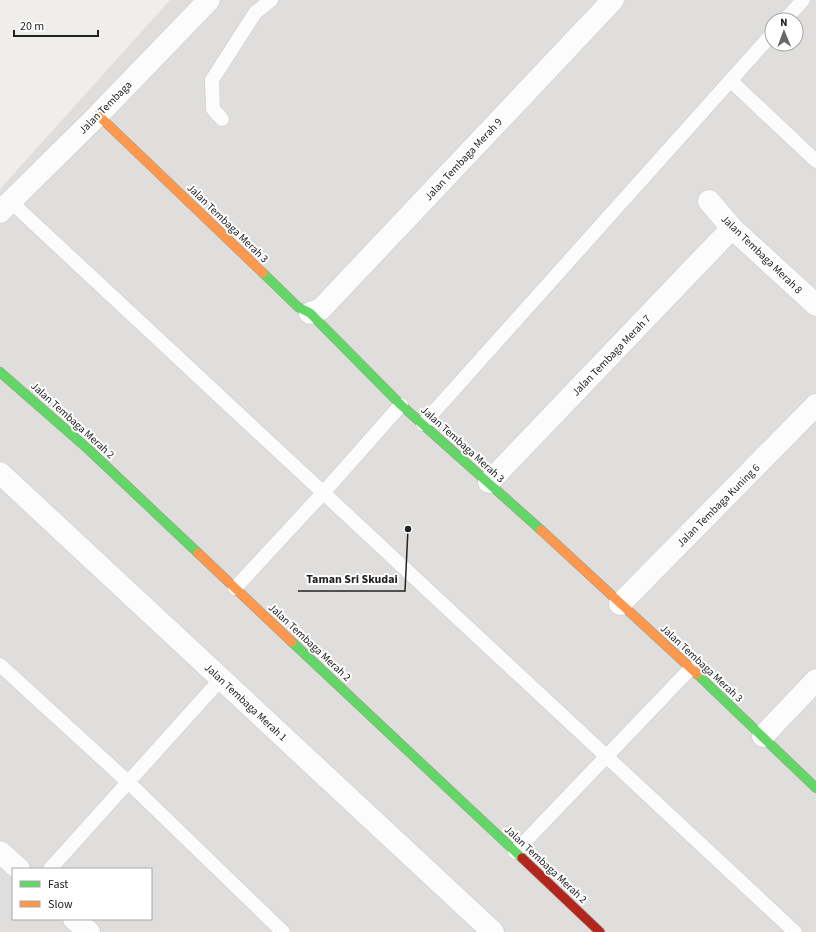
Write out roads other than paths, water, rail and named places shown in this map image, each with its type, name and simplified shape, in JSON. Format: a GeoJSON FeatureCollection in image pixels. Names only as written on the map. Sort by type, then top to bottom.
{"type":"FeatureCollection","features":[{"type":"Feature","properties":{"kind":"street","name":"Jalan Tembaga"},"geometry":{"type":"LineString","coordinates":[[5,206],[98,115],[209,0]]}},
{"type":"Feature","properties":{"kind":"street","name":"Jalan Tembaga Merah 9"},"geometry":{"type":"LineString","coordinates":[[310,313],[321,309],[613,0]]}},
{"type":"Feature","properties":{"kind":"street","name":"Jalan Tembaga Merah 3"},"geometry":{"type":"LineString","coordinates":[[98,115],[298,307],[310,313],[400,405],[489,482],[763,736],[816,788]]}},
{"type":"Feature","properties":{"kind":"street","name":"Jalan Tembaga Merah 8"},"geometry":{"type":"LineString","coordinates":[[709,201],[732,228],[816,305]]}},
{"type":"Feature","properties":{"kind":"street","name":"Jalan Tembaga Merah 7"},"geometry":{"type":"LineString","coordinates":[[489,482],[732,228]]}},
{"type":"Feature","properties":{"kind":"street","name":"Jalan Tembaga Merah 2"},"geometry":{"type":"LineString","coordinates":[[0,372],[88,449],[600,932]]}},
{"type":"Feature","properties":{"kind":"street","name":"Jalan Tembaga Kuning 6"},"geometry":{"type":"LineString","coordinates":[[620,604],[816,406]]}},
{"type":"Feature","properties":{"kind":"street","name":"Jalan Tembaga Merah 1"},"geometry":{"type":"LineString","coordinates":[[0,473],[493,932]]}},
{"type":"Feature","properties":{"kind":"street"},"geometry":{"type":"LineString","coordinates":[[763,736],[816,680]]}},
{"type":"Feature","properties":{"kind":"street"},"geometry":{"type":"LineString","coordinates":[[0,852],[18,868]]}},
{"type":"Feature","properties":{"kind":"street"},"geometry":{"type":"LineString","coordinates":[[75,920],[89,932]]}},
{"type":"Feature","properties":{"kind":"lane"},"geometry":{"type":"LineString","coordinates":[[222,119],[213,109],[212,80],[255,13],[271,0]]}},
{"type":"Feature","properties":{"kind":"lane"},"geometry":{"type":"LineString","coordinates":[[792,12],[803,0]]}},
{"type":"Feature","properties":{"kind":"lane"},"geometry":{"type":"LineString","coordinates":[[423,424],[764,43]]}},
{"type":"Feature","properties":{"kind":"lane"},"geometry":{"type":"LineString","coordinates":[[731,81],[816,161]]}},
{"type":"Feature","properties":{"kind":"lane"},"geometry":{"type":"LineString","coordinates":[[5,206],[323,493],[607,755],[795,932]]}},
{"type":"Feature","properties":{"kind":"lane"},"geometry":{"type":"LineString","coordinates":[[235,588],[323,493],[400,405]]}},
{"type":"Feature","properties":{"kind":"lane"},"geometry":{"type":"LineString","coordinates":[[0,665],[128,782],[283,932]]}},
{"type":"Feature","properties":{"kind":"lane"},"geometry":{"type":"LineString","coordinates":[[515,852],[690,669]]}},
{"type":"Feature","properties":{"kind":"lane"},"geometry":{"type":"LineString","coordinates":[[51,868],[221,679]]}},
{"type":"Feature","properties":{"kind":"place","name":"Taman Sri Skudai"},"geometry":{"type":"Point","coordinates":[408,529]}}]}
